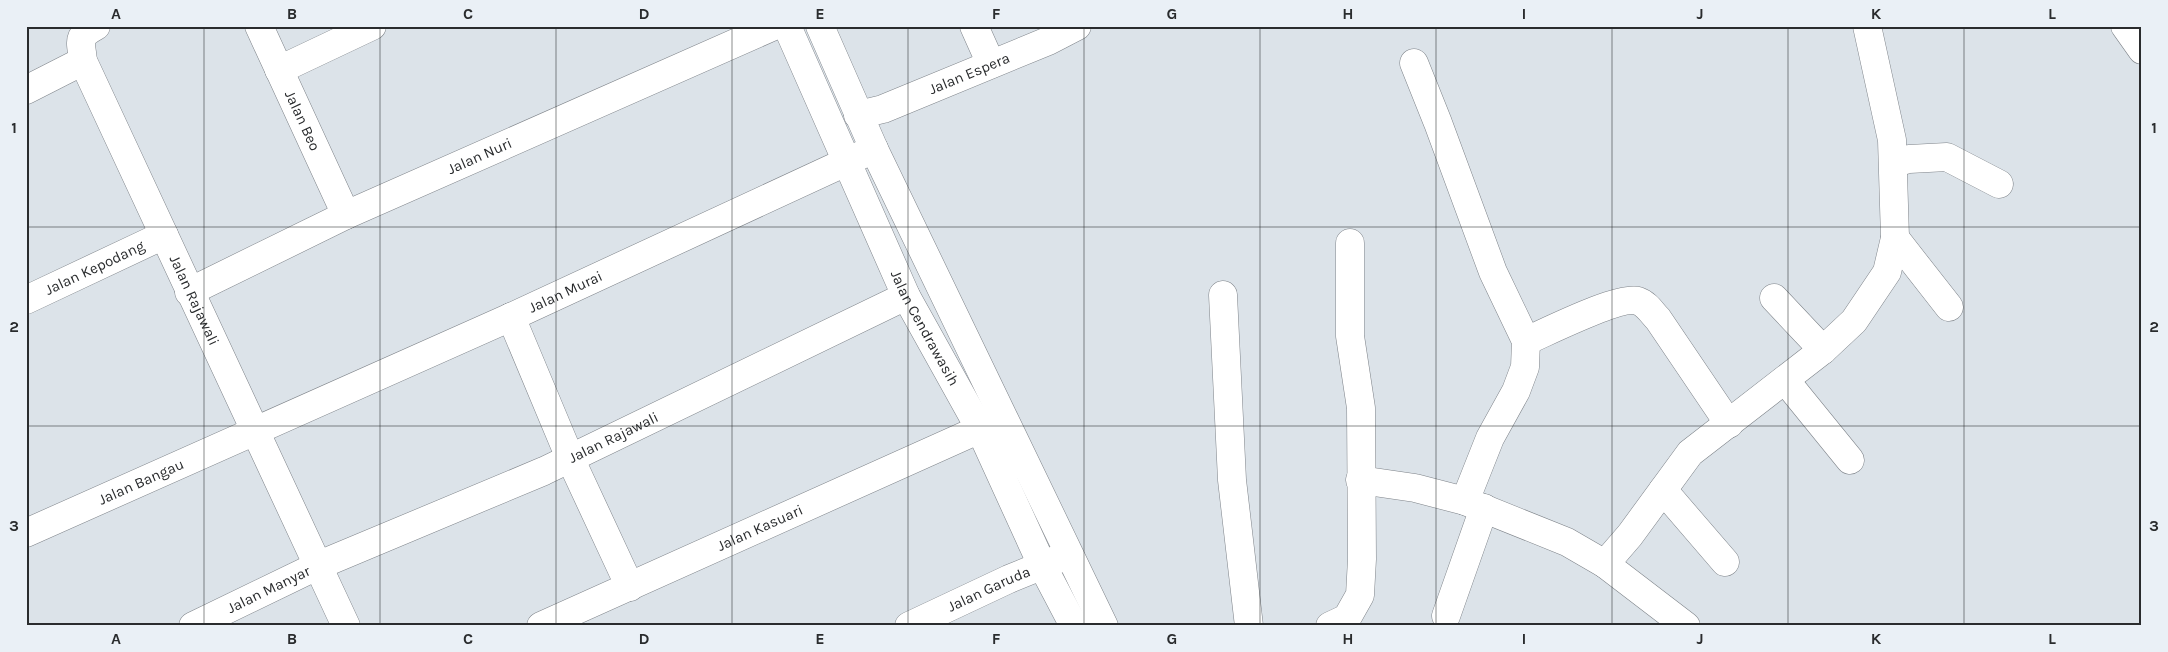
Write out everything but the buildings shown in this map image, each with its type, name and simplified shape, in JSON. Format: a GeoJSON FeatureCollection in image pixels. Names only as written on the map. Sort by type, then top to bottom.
{"type":"FeatureCollection","features":[{"type":"Feature","properties":{"kind":"street","name":"Jalan Beo"},"geometry":{"type":"LineString","coordinates":[[259,26],[346,216]]}},
{"type":"Feature","properties":{"kind":"street"},"geometry":{"type":"LineString","coordinates":[[279,70],[372,26]]}},
{"type":"Feature","properties":{"kind":"street","name":"Jalan Nuri"},"geometry":{"type":"LineString","coordinates":[[189,292],[346,216],[774,26]]}},
{"type":"Feature","properties":{"kind":"street","name":"Jalan Cendrawasih"},"geometry":{"type":"LineString","coordinates":[[787,26],[906,296],[980,429],[1042,564],[1074,626]]}},
{"type":"Feature","properties":{"kind":"street","name":"Jalan Cendrawasih"},"geometry":{"type":"LineString","coordinates":[[820,26],[874,149],[1104,626]]}},
{"type":"Feature","properties":{"kind":"street"},"geometry":{"type":"LineString","coordinates":[[974,26],[991,64]]}},
{"type":"Feature","properties":{"kind":"street","name":"Jalan Espera"},"geometry":{"type":"LineString","coordinates":[[858,115],[883,109],[1048,41],[1077,26]]}},
{"type":"Feature","properties":{"kind":"street"},"geometry":{"type":"LineString","coordinates":[[1605,564],[1630,535],[1690,453],[1823,350],[1854,321],[1887,272],[1895,238],[1894,163],[1892,140],[1867,26]]}},
{"type":"Feature","properties":{"kind":"street"},"geometry":{"type":"LineString","coordinates":[[2125,26],[2142,50]]}},
{"type":"Feature","properties":{"kind":"street","name":"Jalan Rajawali"},"geometry":{"type":"LineString","coordinates":[[89,30],[81,37],[83,61],[189,292],[256,432],[316,566],[346,626]]}},
{"type":"Feature","properties":{"kind":"street"},"geometry":{"type":"LineString","coordinates":[[26,90],[39,75],[83,61]]}},
{"type":"Feature","properties":{"kind":"street"},"geometry":{"type":"LineString","coordinates":[[1414,63],[1438,123],[1492,272],[1526,341],[1525,367],[1516,391],[1490,438],[1446,616]]}},
{"type":"Feature","properties":{"kind":"street","name":"Jalan Murai"},"geometry":{"type":"LineString","coordinates":[[256,432],[874,149]]}},
{"type":"Feature","properties":{"kind":"street"},"geometry":{"type":"LineString","coordinates":[[1894,163],[1909,160],[1947,158],[1999,184]]}},
{"type":"Feature","properties":{"kind":"street","name":"Jalan Kepodang"},"geometry":{"type":"LineString","coordinates":[[26,300],[164,235]]}},
{"type":"Feature","properties":{"kind":"street"},"geometry":{"type":"LineString","coordinates":[[1895,238],[1948,307]]}},
{"type":"Feature","properties":{"kind":"street"},"geometry":{"type":"LineString","coordinates":[[1330,626],[1347,618],[1360,595],[1362,559],[1361,408],[1350,336],[1350,243]]}},
{"type":"Feature","properties":{"kind":"street"},"geometry":{"type":"LineString","coordinates":[[1223,295],[1232,480],[1249,626]]}},
{"type":"Feature","properties":{"kind":"street","name":"Jalan Rajawali"},"geometry":{"type":"LineString","coordinates":[[316,566],[570,458],[906,296]]}},
{"type":"Feature","properties":{"kind":"street"},"geometry":{"type":"LineString","coordinates":[[1774,298],[1823,350]]}},
{"type":"Feature","properties":{"kind":"street"},"geometry":{"type":"LineString","coordinates":[[1526,341],[1620,301],[1637,300],[1646,305],[1658,319],[1729,424]]}},
{"type":"Feature","properties":{"kind":"street"},"geometry":{"type":"LineString","coordinates":[[510,317],[570,458],[630,587]]}},
{"type":"Feature","properties":{"kind":"street"},"geometry":{"type":"LineString","coordinates":[[1785,380],[1850,460]]}},
{"type":"Feature","properties":{"kind":"street","name":"Jalan Kasuari"},"geometry":{"type":"LineString","coordinates":[[541,626],[980,429]]}},
{"type":"Feature","properties":{"kind":"street","name":"Jalan Bangau"},"geometry":{"type":"LineString","coordinates":[[26,533],[256,432]]}},
{"type":"Feature","properties":{"kind":"street"},"geometry":{"type":"LineString","coordinates":[[1360,480],[1415,488],[1474,505],[1567,542],[1605,564],[1686,626]]}},
{"type":"Feature","properties":{"kind":"street"},"geometry":{"type":"LineString","coordinates":[[1663,490],[1725,562]]}},
{"type":"Feature","properties":{"kind":"street","name":"Jalan Garuda"},"geometry":{"type":"LineString","coordinates":[[909,626],[1042,564],[1069,554]]}},
{"type":"Feature","properties":{"kind":"street","name":"Jalan Manyar"},"geometry":{"type":"LineString","coordinates":[[193,626],[316,566]]}}]}
